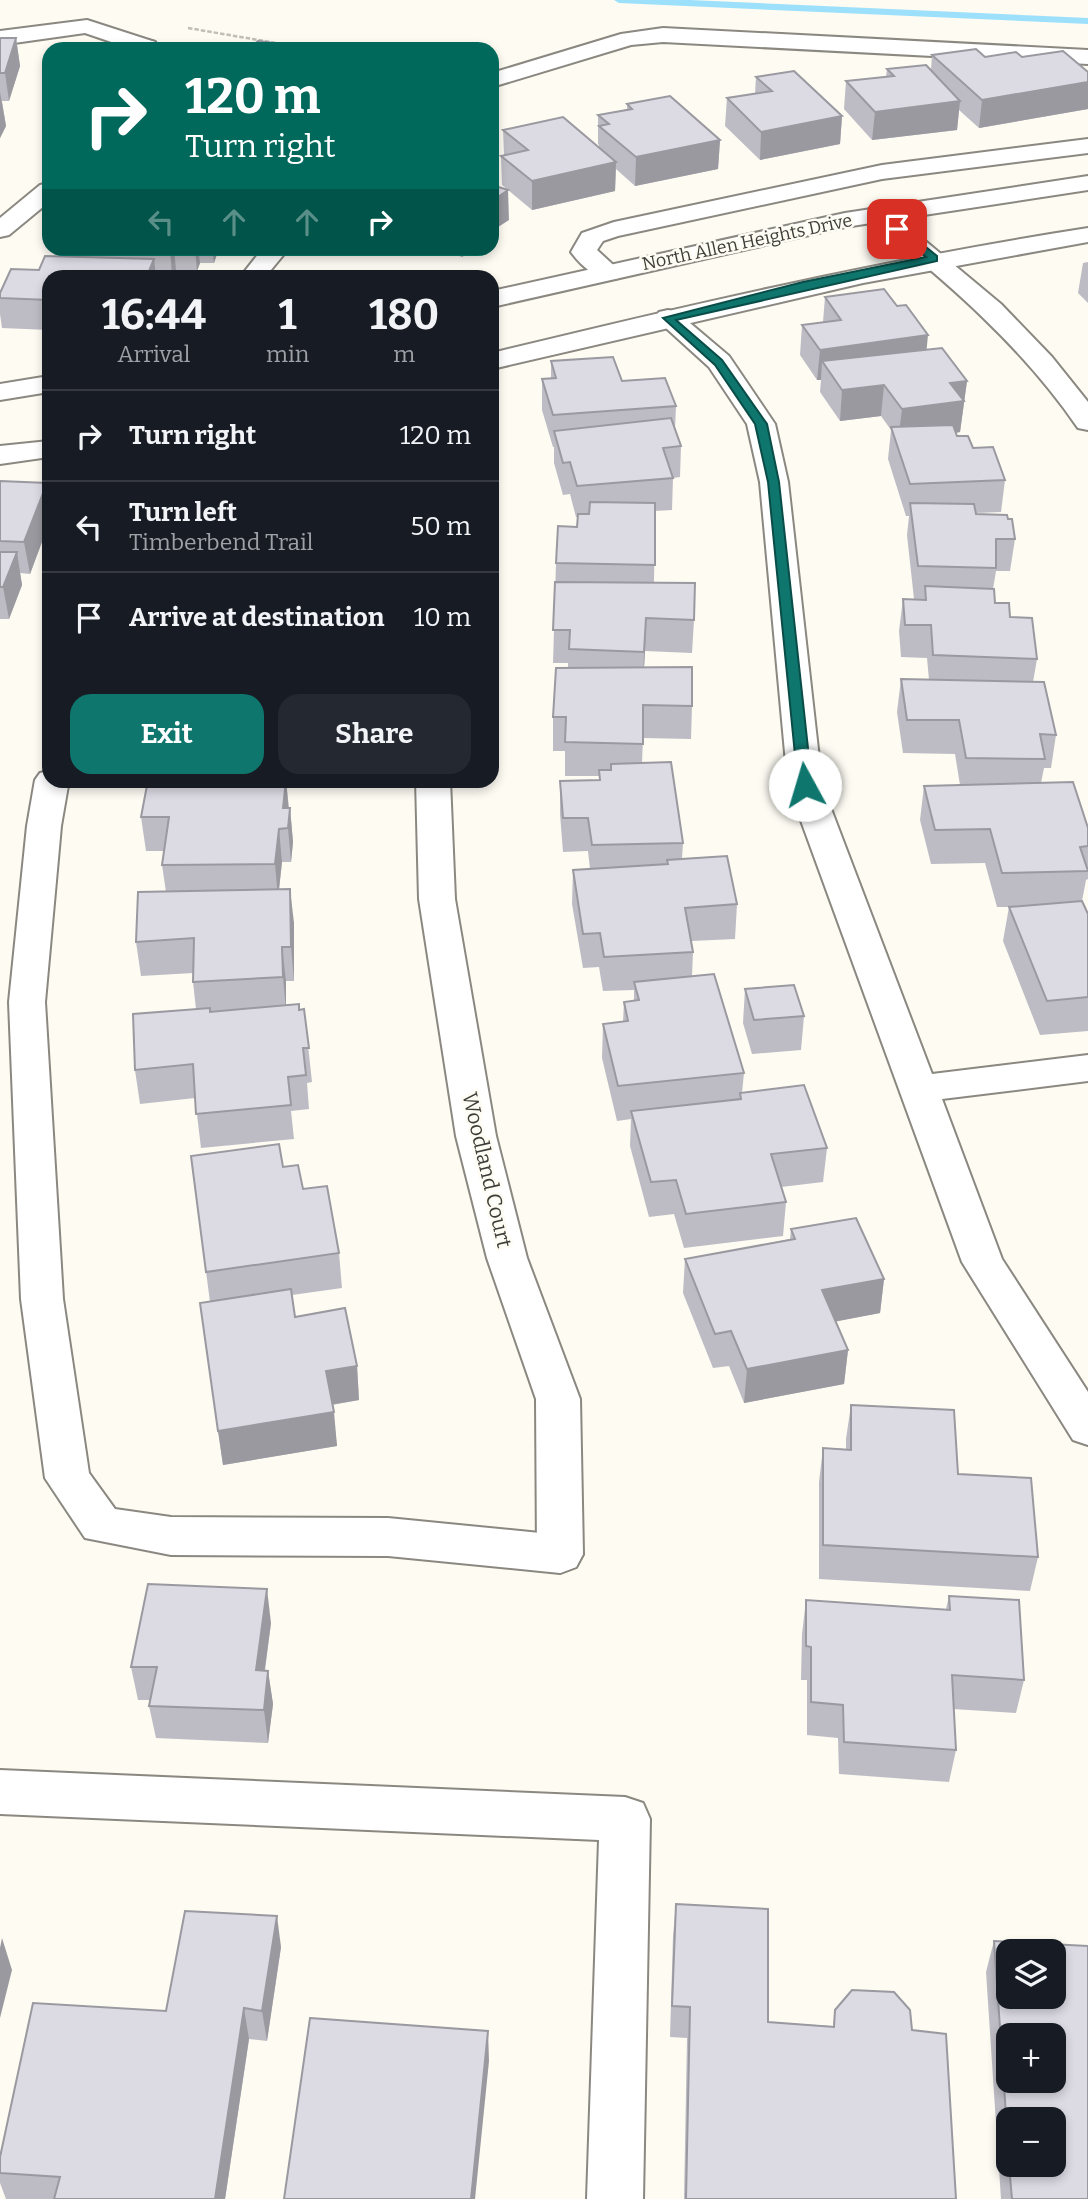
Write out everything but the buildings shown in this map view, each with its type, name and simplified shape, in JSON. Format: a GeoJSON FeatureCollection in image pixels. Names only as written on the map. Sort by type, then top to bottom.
{"type":"FeatureCollection","features":[{"type":"Feature","properties":{"kind":"main road"},"geometry":{"type":"LineString","coordinates":[[0,38],[88,26],[131,42]]}},
{"type":"Feature","properties":{"kind":"main road"},"geometry":{"type":"LineString","coordinates":[[499,78],[629,39],[663,35],[1088,57]]}},
{"type":"Feature","properties":{"kind":"main road"},"geometry":{"type":"LineString","coordinates":[[609,273],[589,259],[584,252],[590,238],[614,229],[882,172],[1088,146]]}},
{"type":"Feature","properties":{"kind":"main road","name":"North Allen Heights Drive"},"geometry":{"type":"LineString","coordinates":[[499,297],[878,214],[1088,183]]}},
{"type":"Feature","properties":{"kind":"main road"},"geometry":{"type":"LineString","coordinates":[[0,230],[42,196]]}},
{"type":"Feature","properties":{"kind":"main road"},"geometry":{"type":"LineString","coordinates":[[878,214],[978,293],[1069,392],[1088,422]]}},
{"type":"Feature","properties":{"kind":"main road"},"geometry":{"type":"LineString","coordinates":[[499,359],[803,285],[934,258],[1088,235]]}},
{"type":"Feature","properties":{"kind":"main road"},"geometry":{"type":"LineString","coordinates":[[258,270],[271,256]]}},
{"type":"Feature","properties":{"kind":"main road"},"geometry":{"type":"LineString","coordinates":[[668,318],[719,362],[761,424],[774,482],[805,785],[983,1262],[1088,1428]]}},
{"type":"Feature","properties":{"kind":"main road"},"geometry":{"type":"LineString","coordinates":[[0,392],[42,385]]}},
{"type":"Feature","properties":{"kind":"main road"},"geometry":{"type":"LineString","coordinates":[[0,455],[42,450]]}},
{"type":"Feature","properties":{"kind":"main road","name":"Woodland Court"},"geometry":{"type":"LineString","coordinates":[[51,788],[44,826],[27,1002],[42,1299],[67,1478],[101,1525],[171,1536],[388,1537],[560,1554],[558,1399],[507,1258],[476,1136],[437,900],[433,788]]}},
{"type":"Feature","properties":{"kind":"main road"},"geometry":{"type":"LineString","coordinates":[[919,1089],[1088,1068]]}},
{"type":"Feature","properties":{"kind":"main road"},"geometry":{"type":"LineString","coordinates":[[0,1792],[625,1819],[615,2199]]}},
{"type":"Feature","properties":{"kind":"waterway"},"geometry":{"type":"LineString","coordinates":[[619,0],[1088,21]]}},
{"type":"Feature","properties":{"kind":"route"},"geometry":{"type":"LineString","coordinates":[[805,785],[774,482],[761,424],[719,362],[668,318],[803,285],[934,258],[897,229]]}}]}
